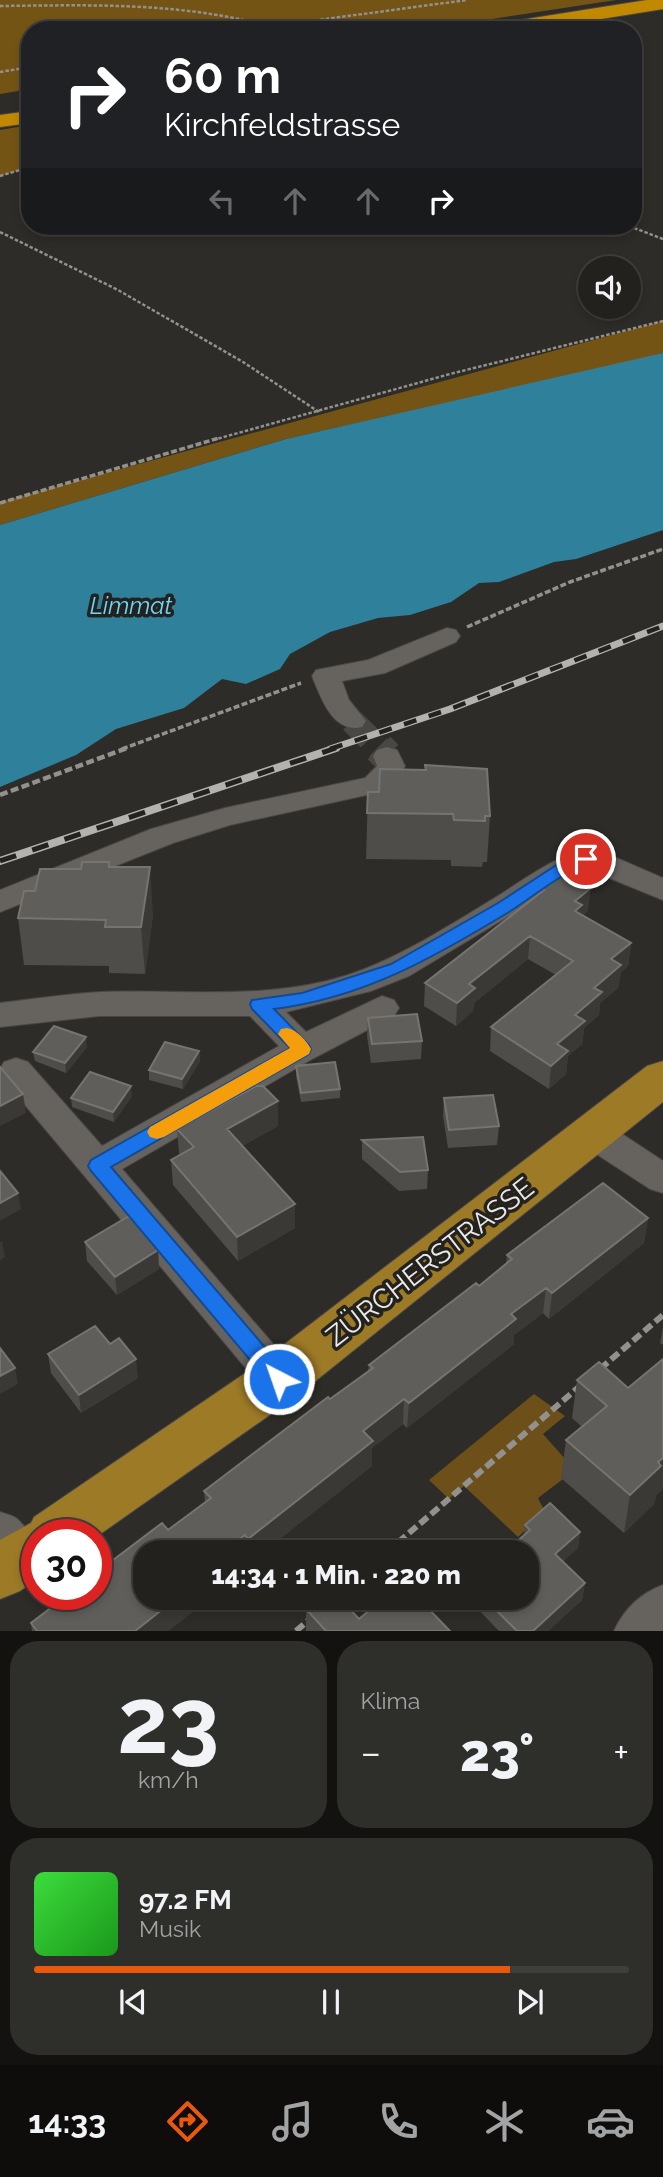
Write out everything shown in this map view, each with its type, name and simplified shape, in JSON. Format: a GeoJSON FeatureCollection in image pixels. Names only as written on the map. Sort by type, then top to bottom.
{"type":"FeatureCollection","features":[{"type":"Feature","properties":{"kind":"highway"},"geometry":{"type":"LineString","coordinates":[[552,21],[663,3]]}},
{"type":"Feature","properties":{"kind":"highway"},"geometry":{"type":"LineString","coordinates":[[621,21],[663,14]]}},
{"type":"Feature","properties":{"kind":"highway"},"geometry":{"type":"LineString","coordinates":[[0,109],[21,106]]}},
{"type":"Feature","properties":{"kind":"highway"},"geometry":{"type":"LineString","coordinates":[[0,121],[21,118]]}},
{"type":"Feature","properties":{"kind":"main road","name":"ZÜRCHERSTRASSE"},"geometry":{"type":"LineString","coordinates":[[67,1519],[279,1379],[663,1078]]}},
{"type":"Feature","properties":{"kind":"street"},"geometry":{"type":"LineString","coordinates":[[352,721],[336,702],[326,676],[375,667],[447,636]]}},
{"type":"Feature","properties":{"kind":"street"},"geometry":{"type":"LineString","coordinates":[[0,902],[162,836],[225,817],[375,785],[387,775],[391,766],[387,756]]}},
{"type":"Feature","properties":{"kind":"street"},"geometry":{"type":"LineString","coordinates":[[0,1015],[99,1004],[258,1004],[302,999],[359,983],[397,968],[430,951],[570,864],[586,859],[663,890]]}},
{"type":"Feature","properties":{"kind":"street"},"geometry":{"type":"LineString","coordinates":[[258,1004],[302,1049]]}},
{"type":"Feature","properties":{"kind":"street"},"geometry":{"type":"LineString","coordinates":[[98,1166],[302,1049],[382,1008]]}},
{"type":"Feature","properties":{"kind":"street"},"geometry":{"type":"LineString","coordinates":[[16,1071],[279,1379]]}},
{"type":"Feature","properties":{"kind":"street"},"geometry":{"type":"LineString","coordinates":[[594,1134],[663,1179]]}},
{"type":"Feature","properties":{"kind":"street"},"geometry":{"type":"LineString","coordinates":[[637,1631],[663,1606]]}},
{"type":"Feature","properties":{"kind":"path"},"geometry":{"type":"LineString","coordinates":[[306,21],[467,0]]}},
{"type":"Feature","properties":{"kind":"path"},"geometry":{"type":"LineString","coordinates":[[0,6],[197,9],[255,21]]}},
{"type":"Feature","properties":{"kind":"path"},"geometry":{"type":"LineString","coordinates":[[0,72],[21,68]]}},
{"type":"Feature","properties":{"kind":"path"},"geometry":{"type":"LineString","coordinates":[[0,176],[21,170]]}},
{"type":"Feature","properties":{"kind":"path"},"geometry":{"type":"LineString","coordinates":[[642,231],[663,239]]}},
{"type":"Feature","properties":{"kind":"path"},"geometry":{"type":"LineString","coordinates":[[0,232],[118,290],[243,362],[319,412]]}},
{"type":"Feature","properties":{"kind":"path"},"geometry":{"type":"LineString","coordinates":[[0,503],[131,463],[450,374],[663,321]]}},
{"type":"Feature","properties":{"kind":"path"},"geometry":{"type":"LineString","coordinates":[[447,636],[570,582],[663,549]]}},
{"type":"Feature","properties":{"kind":"path"},"geometry":{"type":"LineString","coordinates":[[0,795],[326,676]]}},
{"type":"Feature","properties":{"kind":"path"},"geometry":{"type":"LineString","coordinates":[[401,1540],[663,1315]]}},
{"type":"Feature","properties":{"kind":"path"},"geometry":{"type":"LineString","coordinates":[[296,1631],[315,1614]]}},
{"type":"Feature","properties":{"kind":"shaded area"},"geometry":{"type":"Polygon","coordinates":[[[0,0],[616,0],[479,21],[21,21],[21,90],[0,94],[0,0]]]}},
{"type":"Feature","properties":{"kind":"shaded area"},"geometry":{"type":"Polygon","coordinates":[[[21,126],[21,170],[0,176],[0,130],[21,126]]]}},
{"type":"Feature","properties":{"kind":"shaded area"},"geometry":{"type":"Polygon","coordinates":[[[663,321],[663,353],[644,359],[286,439],[0,525],[0,502],[663,321]]]}},
{"type":"Feature","properties":{"kind":"shaded area"},"geometry":{"type":"Polygon","coordinates":[[[534,1394],[565,1416],[543,1434],[566,1460],[563,1479],[538,1498],[545,1512],[518,1537],[464,1486],[449,1499],[429,1480],[534,1394]]]}},
{"type":"Feature","properties":{"kind":"water","name":"Limmat"},"geometry":{"type":"Polygon","coordinates":[[[663,353],[663,530],[576,559],[554,562],[499,582],[479,583],[451,602],[410,615],[378,618],[330,632],[290,654],[280,669],[246,684],[222,679],[184,708],[116,729],[76,755],[0,787],[0,525],[286,439],[663,353]]]}},
{"type":"Feature","properties":{"kind":"building"},"geometry":{"type":"Polygon","coordinates":[[[425,765],[487,769],[490,816],[485,816],[485,821],[454,820],[453,814],[367,813],[368,792],[379,792],[380,769],[426,770],[425,765]]]}},
{"type":"Feature","properties":{"kind":"building"},"geometry":{"type":"Polygon","coordinates":[[[82,862],[109,862],[109,867],[150,867],[141,927],[105,927],[106,920],[18,918],[24,891],[35,891],[40,869],[81,869],[82,862]]]}},
{"type":"Feature","properties":{"kind":"building"},"geometry":{"type":"Polygon","coordinates":[[[562,872],[591,888],[575,901],[582,905],[575,911],[631,943],[611,959],[621,965],[594,988],[602,992],[575,1015],[585,1021],[557,1044],[568,1051],[551,1066],[491,1027],[573,961],[530,936],[469,984],[475,988],[457,1003],[425,983],[544,890],[541,889],[562,872]]]}},
{"type":"Feature","properties":{"kind":"building"},"geometry":{"type":"Polygon","coordinates":[[[417,1014],[422,1041],[372,1044],[368,1018],[417,1014]]]}},
{"type":"Feature","properties":{"kind":"building"},"geometry":{"type":"Polygon","coordinates":[[[54,1026],[86,1037],[65,1063],[33,1052],[54,1026]]]}},
{"type":"Feature","properties":{"kind":"building"},"geometry":{"type":"Polygon","coordinates":[[[165,1042],[199,1051],[182,1079],[149,1070],[165,1042]]]}},
{"type":"Feature","properties":{"kind":"building"},"geometry":{"type":"Polygon","coordinates":[[[335,1062],[340,1089],[301,1093],[296,1066],[335,1062]]]}},
{"type":"Feature","properties":{"kind":"building"},"geometry":{"type":"Polygon","coordinates":[[[0,1067],[23,1094],[0,1106],[0,1067]]]}},
{"type":"Feature","properties":{"kind":"building"},"geometry":{"type":"Polygon","coordinates":[[[90,1072],[131,1086],[113,1112],[71,1098],[90,1072]]]}},
{"type":"Feature","properties":{"kind":"building"},"geometry":{"type":"Polygon","coordinates":[[[256,1086],[263,1086],[278,1101],[227,1129],[295,1204],[237,1237],[171,1160],[194,1147],[177,1129],[256,1086]]]}},
{"type":"Feature","properties":{"kind":"building"},"geometry":{"type":"Polygon","coordinates":[[[493,1095],[499,1126],[449,1130],[444,1098],[493,1095]]]}},
{"type":"Feature","properties":{"kind":"building"},"geometry":{"type":"Polygon","coordinates":[[[423,1137],[428,1170],[400,1172],[362,1140],[423,1137]]]}},
{"type":"Feature","properties":{"kind":"building"},"geometry":{"type":"Polygon","coordinates":[[[0,1171],[18,1193],[0,1203],[0,1171]]]}},
{"type":"Feature","properties":{"kind":"building"},"geometry":{"type":"Polygon","coordinates":[[[603,1183],[648,1218],[552,1293],[546,1288],[511,1314],[516,1319],[409,1403],[404,1399],[363,1431],[373,1441],[248,1539],[245,1535],[239,1540],[140,1540],[162,1523],[168,1530],[211,1498],[204,1491],[328,1397],[330,1399],[373,1368],[369,1365],[476,1283],[479,1286],[512,1259],[507,1255],[603,1183]]]}},
{"type":"Feature","properties":{"kind":"building"},"geometry":{"type":"Polygon","coordinates":[[[129,1216],[158,1250],[115,1277],[85,1242],[129,1216]]]}},
{"type":"Feature","properties":{"kind":"building"},"geometry":{"type":"Polygon","coordinates":[[[95,1326],[110,1344],[119,1338],[136,1359],[79,1395],[48,1354],[95,1326]]]}},
{"type":"Feature","properties":{"kind":"building"},"geometry":{"type":"Polygon","coordinates":[[[0,1348],[15,1368],[0,1376],[0,1348]]]}},
{"type":"Feature","properties":{"kind":"building"},"geometry":{"type":"Polygon","coordinates":[[[663,1359],[663,1458],[658,1462],[661,1466],[630,1495],[566,1440],[607,1406],[577,1380],[599,1362],[628,1388],[663,1359]]]}},
{"type":"Feature","properties":{"kind":"building"},"geometry":{"type":"Polygon","coordinates":[[[550,1503],[580,1532],[555,1554],[585,1583],[533,1631],[517,1631],[496,1610],[539,1610],[539,1540],[519,1540],[530,1530],[525,1525],[550,1503]]]}},
{"type":"Feature","properties":{"kind":"building"},"geometry":{"type":"Polygon","coordinates":[[[133,1545],[133,1610],[162,1610],[135,1631],[37,1631],[31,1623],[48,1610],[112,1610],[112,1561],[133,1545]]]}},
{"type":"Feature","properties":{"kind":"building"},"geometry":{"type":"Polygon","coordinates":[[[307,1610],[351,1610],[359,1619],[370,1610],[430,1610],[450,1631],[326,1631],[307,1610]]]}},
{"type":"Feature","properties":{"kind":"tunnel"},"geometry":{"type":"LineString","coordinates":[[352,721],[387,756]]}},
{"type":"Feature","properties":{"kind":"railway"},"geometry":{"type":"LineString","coordinates":[[330,749],[450,709],[663,626]]}},
{"type":"Feature","properties":{"kind":"railway"},"geometry":{"type":"LineString","coordinates":[[0,861],[336,748]]}},
{"type":"Feature","properties":{"kind":"slow traffic"},"geometry":{"type":"LineString","coordinates":[[157,1132],[302,1049],[287,1034]]}},
{"type":"Feature","properties":{"kind":"route"},"geometry":{"type":"LineString","coordinates":[[279,1379],[98,1166],[302,1049],[258,1004],[302,999],[359,983],[397,968],[430,951],[570,864],[586,859]]}}]}
